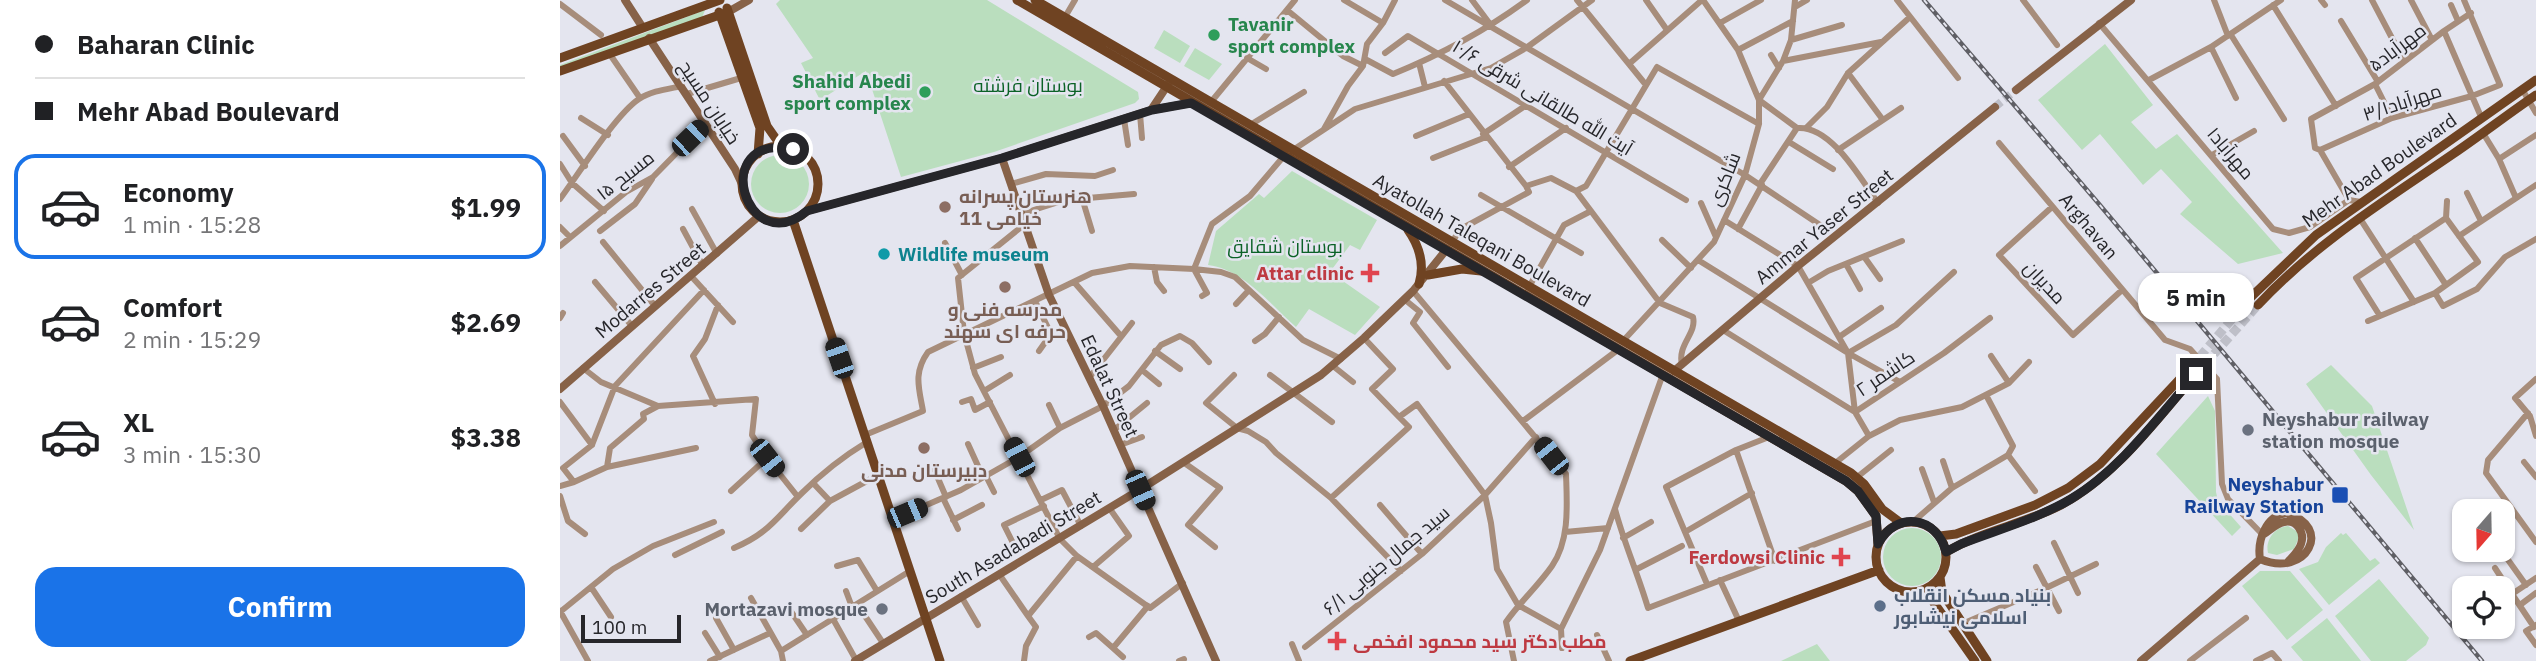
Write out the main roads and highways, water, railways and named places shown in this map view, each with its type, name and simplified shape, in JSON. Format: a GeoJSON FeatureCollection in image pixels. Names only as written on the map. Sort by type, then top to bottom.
{"type":"FeatureCollection","features":[{"type":"Feature","properties":{"kind":"main road"},"geometry":{"type":"LineString","coordinates":[[625,0],[643,27]]}},
{"type":"Feature","properties":{"kind":"main road"},"geometry":{"type":"LineString","coordinates":[[560,58],[719,0],[767,126],[780,146]]}},
{"type":"Feature","properties":{"kind":"main road"},"geometry":{"type":"LineString","coordinates":[[560,71],[724,13],[749,0]]}},
{"type":"Feature","properties":{"kind":"main road","name":"Ayatollah Taleqani Boulevard"},"geometry":{"type":"LineString","coordinates":[[1017,0],[1168,83],[1211,102],[1405,226],[1529,287],[1663,374],[1852,486],[1870,508],[1876,521],[1878,544]]}},
{"type":"Feature","properties":{"kind":"main road","name":"Ayatollah Taleqani Boulevard"},"geometry":{"type":"LineString","coordinates":[[1035,0],[1168,83],[1191,103],[1288,153],[1449,246],[1484,271],[1621,345],[1678,368],[1856,478],[1864,484],[1882,509],[1901,523]]}},
{"type":"Feature","properties":{"kind":"main road"},"geometry":{"type":"LineString","coordinates":[[2016,90],[2130,0]]}},
{"type":"Feature","properties":{"kind":"main road"},"geometry":{"type":"LineString","coordinates":[[703,7],[708,12],[705,20]]}},
{"type":"Feature","properties":{"kind":"main road"},"geometry":{"type":"LineString","coordinates":[[724,13],[741,78],[760,128],[758,154]]}},
{"type":"Feature","properties":{"kind":"main road","name":"خیابان مسیح"},"geometry":{"type":"LineString","coordinates":[[649,38],[706,123],[742,184]]}},
{"type":"Feature","properties":{"kind":"main road","name":"Mehr Abad Boulevard"},"geometry":{"type":"LineString","coordinates":[[2533,97],[2359,217],[2255,301],[2297,251],[2361,202],[2536,80]]}},
{"type":"Feature","properties":{"kind":"main road"},"geometry":{"type":"LineString","coordinates":[[1152,110],[1168,83]]}},
{"type":"Feature","properties":{"kind":"main road"},"geometry":{"type":"LineString","coordinates":[[807,211],[818,188],[812,164],[804,155],[780,146],[758,154],[749,162],[742,184],[744,197],[759,216],[782,222],[793,220],[807,211],[1002,158],[1152,110],[1191,103]]}},
{"type":"Feature","properties":{"kind":"main road","name":"Ammar Yaser Street"},"geometry":{"type":"LineString","coordinates":[[1678,368],[1798,266],[1996,107]]}},
{"type":"Feature","properties":{"kind":"main road","name":"Edalat Street"},"geometry":{"type":"LineString","coordinates":[[1002,158],[1049,295],[1114,430],[1216,661]]}},
{"type":"Feature","properties":{"kind":"main road","name":"Modarres Street"},"geometry":{"type":"LineString","coordinates":[[562,384],[759,216]]}},
{"type":"Feature","properties":{"kind":"main road"},"geometry":{"type":"LineString","coordinates":[[793,220],[940,661]]}},
{"type":"Feature","properties":{"kind":"main road"},"geometry":{"type":"LineString","coordinates":[[1405,226],[1420,254],[1422,273],[1416,287]]}},
{"type":"Feature","properties":{"kind":"main road","name":"South Asadabadi Street"},"geometry":{"type":"LineString","coordinates":[[855,661],[1110,509],[1294,394],[1333,366],[1364,338],[1428,275],[1449,246]]}},
{"type":"Feature","properties":{"kind":"main road"},"geometry":{"type":"LineString","coordinates":[[1428,275],[1462,270],[1484,271]]}},
{"type":"Feature","properties":{"kind":"main road"},"geometry":{"type":"LineString","coordinates":[[1940,536],[1956,534],[2035,505],[2068,488],[2101,464],[2193,370],[2126,453],[2073,498],[1946,552]]}},
{"type":"Feature","properties":{"kind":"main road"},"geometry":{"type":"LineString","coordinates":[[2275,516],[2294,516],[2306,526],[2311,535],[2307,553],[2287,563],[2271,564],[2260,559],[2263,535],[2275,516]]}},
{"type":"Feature","properties":{"kind":"main road"},"geometry":{"type":"LineString","coordinates":[[1901,523],[1924,524],[1940,536],[1946,552],[1940,577],[1925,590],[1898,589],[1890,584],[1879,570],[1876,553],[1878,544],[1887,531],[1901,523]]}},
{"type":"Feature","properties":{"kind":"main road"},"geometry":{"type":"LineString","coordinates":[[2141,661],[2152,657],[2260,559]]}},
{"type":"Feature","properties":{"kind":"main road"},"geometry":{"type":"LineString","coordinates":[[1630,661],[1879,570]]}},
{"type":"Feature","properties":{"kind":"main road"},"geometry":{"type":"LineString","coordinates":[[1940,577],[1942,592],[1987,661]]}},
{"type":"Feature","properties":{"kind":"main road"},"geometry":{"type":"LineString","coordinates":[[1925,590],[1975,661]]}},
{"type":"Feature","properties":{"kind":"tunnel"},"geometry":{"type":"LineString","coordinates":[[1995,107],[2016,90]]}},
{"type":"Feature","properties":{"kind":"tunnel"},"geometry":{"type":"LineString","coordinates":[[2191,367],[2251,297]]}},
{"type":"Feature","properties":{"kind":"tunnel"},"geometry":{"type":"LineString","coordinates":[[2196,374],[2258,305]]}},
{"type":"Feature","properties":{"kind":"railway"},"geometry":{"type":"LineString","coordinates":[[1924,0],[2099,204],[2482,661]]}},
{"type":"Feature","properties":{"kind":"place","name":"Tavanir sport complex"},"geometry":{"type":"Point","coordinates":[1214,35]}},
{"type":"Feature","properties":{"kind":"place","name":"Shahid Abedi sport complex"},"geometry":{"type":"Point","coordinates":[925,92]}},
{"type":"Feature","properties":{"kind":"place","name":"هنرستان پسرانه خیامی 11"},"geometry":{"type":"Point","coordinates":[945,207]}},
{"type":"Feature","properties":{"kind":"place","name":"Wildlife museum"},"geometry":{"type":"Point","coordinates":[884,254]}},
{"type":"Feature","properties":{"kind":"place","name":"Attar clinic"},"geometry":{"type":"Point","coordinates":[1370,273]}},
{"type":"Feature","properties":{"kind":"place","name":"مدرسه فنی و حرفه ای سهند"},"geometry":{"type":"Point","coordinates":[1005,287]}},
{"type":"Feature","properties":{"kind":"place","name":"Neyshabur railway station mosque"},"geometry":{"type":"Point","coordinates":[2248,430]}},
{"type":"Feature","properties":{"kind":"place","name":"دبیرستان مدنی"},"geometry":{"type":"Point","coordinates":[924,448]}},
{"type":"Feature","properties":{"kind":"place","name":"Neyshabur Railway Station"},"geometry":{"type":"Point","coordinates":[2340,495]}},
{"type":"Feature","properties":{"kind":"place","name":"Ferdowsi Clinic"},"geometry":{"type":"Point","coordinates":[1841,557]}},
{"type":"Feature","properties":{"kind":"place","name":"بنیاد مسکن انقلاب اسلامی نیشابور"},"geometry":{"type":"Point","coordinates":[1880,606]}},
{"type":"Feature","properties":{"kind":"place","name":"Mortazavi mosque"},"geometry":{"type":"Point","coordinates":[882,609]}},
{"type":"Feature","properties":{"kind":"place","name":"مطب دکتر سید محمود افخمی"},"geometry":{"type":"Point","coordinates":[1337,641]}},
{"type":"Feature","properties":{"kind":"park label","name":"بوستان فرشته"},"geometry":{"type":"Point","coordinates":[1028,85]}},
{"type":"Feature","properties":{"kind":"park label","name":"بوستان شقایق"},"geometry":{"type":"Point","coordinates":[1285,246]}}]}
